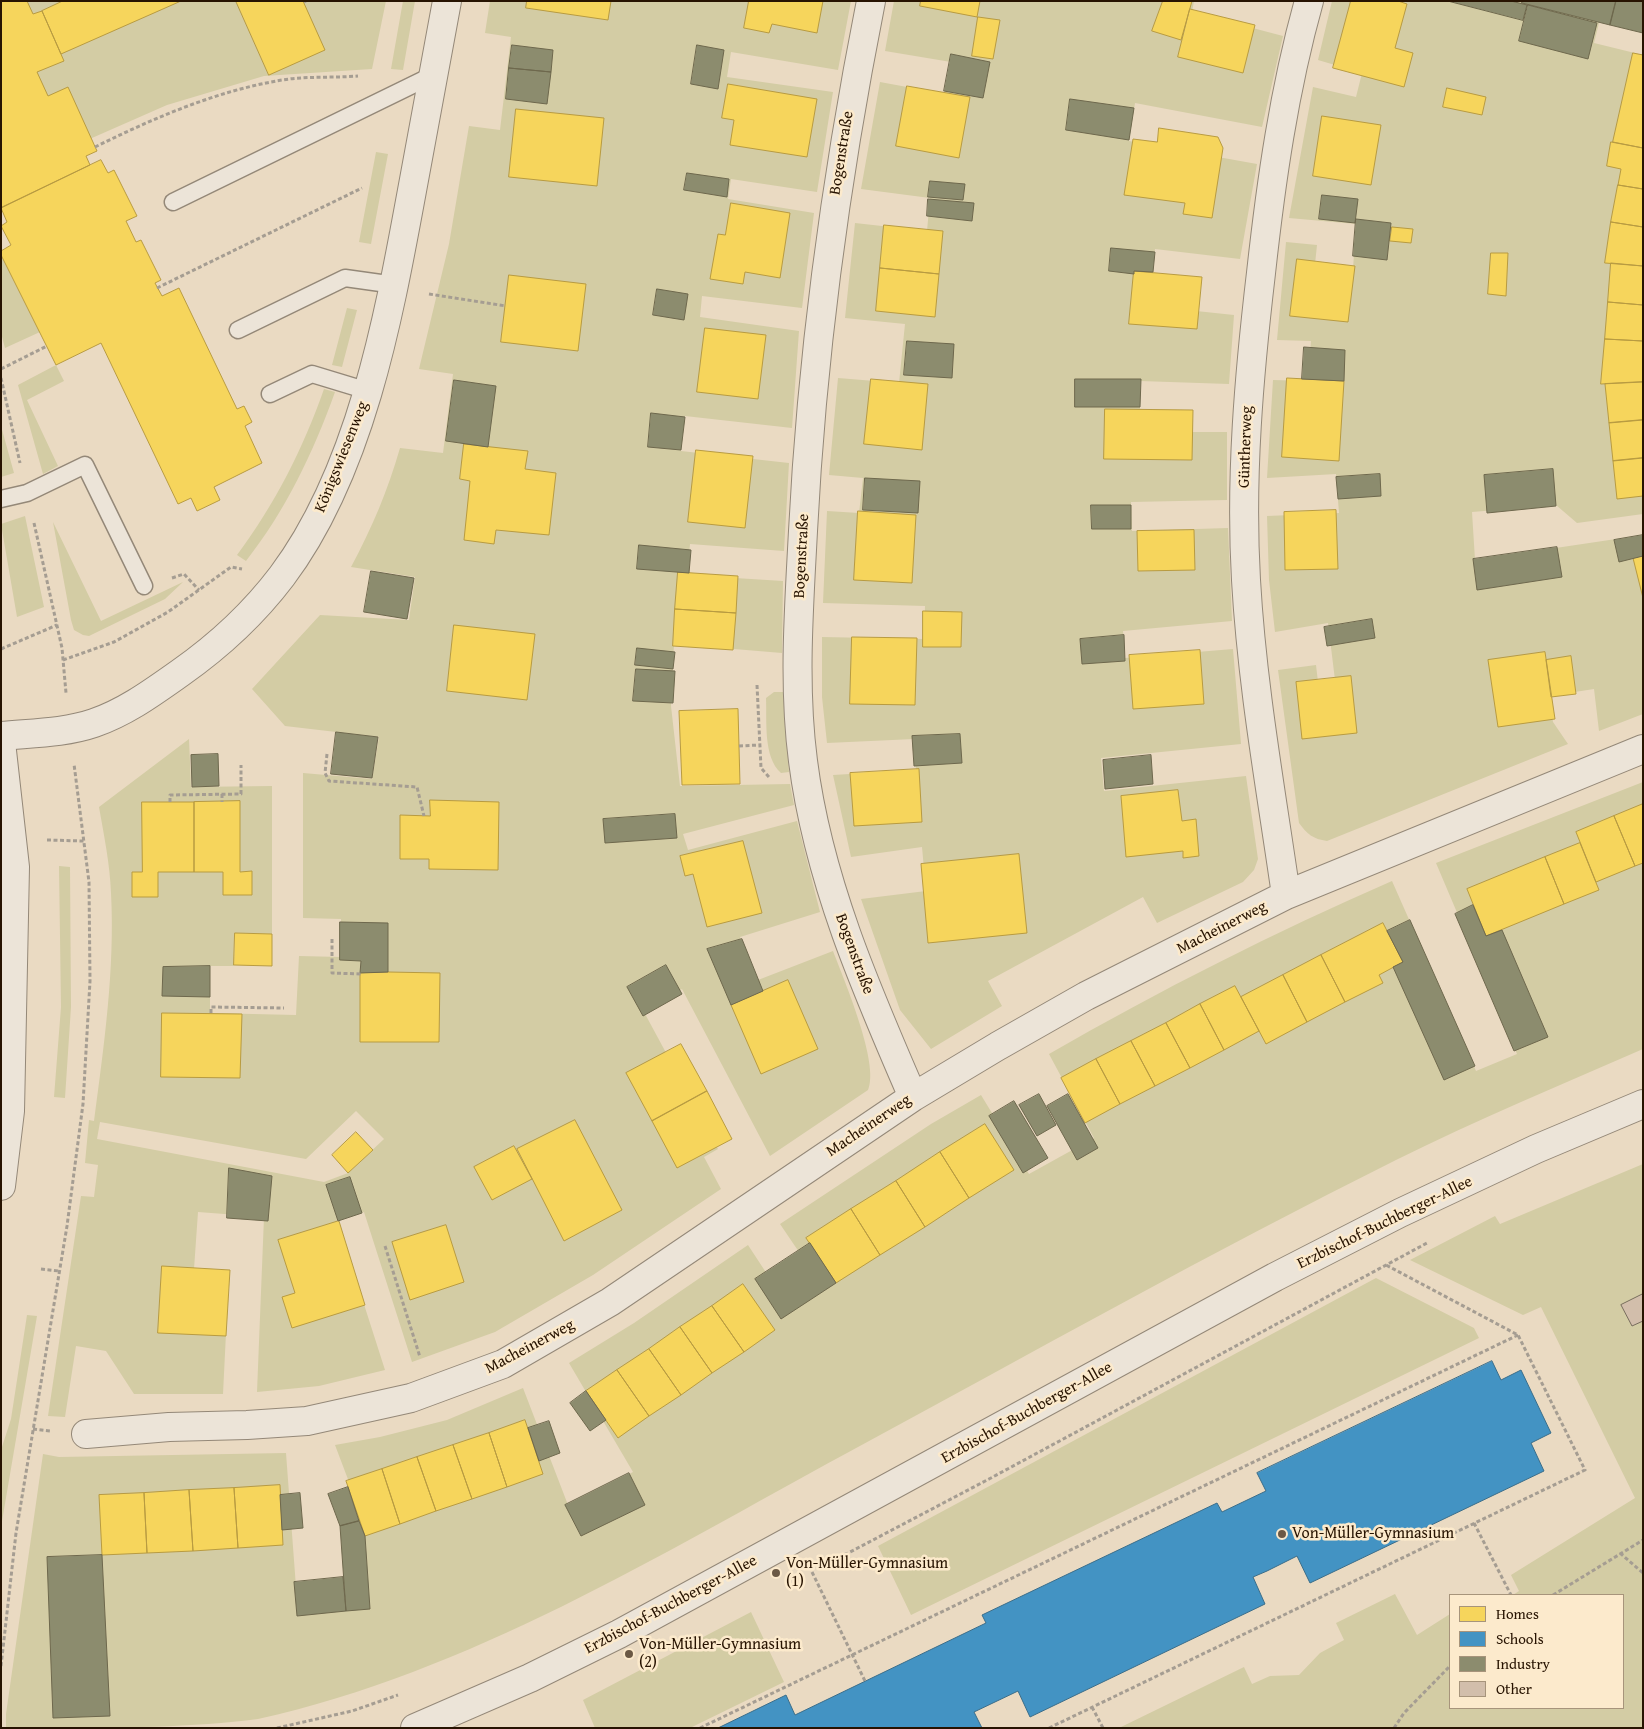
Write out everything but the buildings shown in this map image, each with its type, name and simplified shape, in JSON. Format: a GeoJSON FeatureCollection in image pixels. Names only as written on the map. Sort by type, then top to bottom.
{"type":"FeatureCollection","features":[{"type":"Feature","properties":{"kind":"street","name":"Königswiesenweg"},"geometry":{"type":"LineString","coordinates":[[1,736],[69,729],[93,723],[120,712],[152,693],[200,659],[262,600],[282,577],[304,544],[327,499],[349,446],[368,391],[395,285],[447,1]]}},
{"type":"Feature","properties":{"kind":"street","name":"Bogenstraße"},"geometry":{"type":"LineString","coordinates":[[871,1],[853,86],[835,197],[819,323],[805,490],[798,620],[798,715],[803,764],[828,881],[842,925],[874,1007],[913,1097]]}},
{"type":"Feature","properties":{"kind":"street","name":"Güntherweg"},"geometry":{"type":"LineString","coordinates":[[1286,895],[1252,647],[1246,580],[1244,448],[1265,227],[1277,148],[1309,1]]}},
{"type":"Feature","properties":{"kind":"street"},"geometry":{"type":"LineString","coordinates":[[1,742],[15,867],[10,1111],[1,1186]]}},
{"type":"Feature","properties":{"kind":"street","name":"Macheinerweg"},"geometry":{"type":"LineString","coordinates":[[86,1434],[169,1427],[247,1425],[306,1420],[411,1398],[503,1364],[610,1302],[913,1097],[1086,996],[1286,895],[1643,748]]}},
{"type":"Feature","properties":{"kind":"street","name":"Erzbischof-Buchberger-Allee"},"geometry":{"type":"LineString","coordinates":[[414,1728],[530,1678],[619,1634],[1275,1277],[1400,1213],[1536,1149],[1643,1104]]}},
{"type":"Feature","properties":{"kind":"lane"},"geometry":{"type":"LineString","coordinates":[[173,202],[433,75]]}},
{"type":"Feature","properties":{"kind":"lane"},"geometry":{"type":"LineString","coordinates":[[238,330],[345,278],[395,285]]}},
{"type":"Feature","properties":{"kind":"lane"},"geometry":{"type":"LineString","coordinates":[[270,394],[312,374],[368,391]]}},
{"type":"Feature","properties":{"kind":"lane"},"geometry":{"type":"LineString","coordinates":[[1,499],[27,493],[85,465],[144,586]]}},
{"type":"Feature","properties":{"kind":"path"},"geometry":{"type":"LineString","coordinates":[[95,147],[152,120],[226,93],[283,80],[362,76]]}},
{"type":"Feature","properties":{"kind":"path"},"geometry":{"type":"LineString","coordinates":[[157,288],[362,188]]}},
{"type":"Feature","properties":{"kind":"path"},"geometry":{"type":"LineString","coordinates":[[426,294],[506,306]]}},
{"type":"Feature","properties":{"kind":"path"},"geometry":{"type":"LineString","coordinates":[[1,369],[47,346]]}},
{"type":"Feature","properties":{"kind":"path"},"geometry":{"type":"LineString","coordinates":[[1,378],[57,625],[63,660],[69,729],[89,882],[90,981],[83,1104],[59,1272],[16,1533],[1,1666]]}},
{"type":"Feature","properties":{"kind":"path"},"geometry":{"type":"LineString","coordinates":[[63,660],[114,642],[168,612],[199,590]]}},
{"type":"Feature","properties":{"kind":"path"},"geometry":{"type":"LineString","coordinates":[[1,649],[57,625]]}},
{"type":"Feature","properties":{"kind":"path"},"geometry":{"type":"LineString","coordinates":[[739,746],[759,745]]}},
{"type":"Feature","properties":{"kind":"path"},"geometry":{"type":"LineString","coordinates":[[327,754],[324,773],[329,781],[417,787],[424,816]]}},
{"type":"Feature","properties":{"kind":"path"},"geometry":{"type":"LineString","coordinates":[[170,802],[170,795],[241,794],[241,765]]}},
{"type":"Feature","properties":{"kind":"path"},"geometry":{"type":"LineString","coordinates":[[222,794],[222,802]]}},
{"type":"Feature","properties":{"kind":"path"},"geometry":{"type":"LineString","coordinates":[[332,939],[332,974],[361,974]]}},
{"type":"Feature","properties":{"kind":"path"},"geometry":{"type":"LineString","coordinates":[[211,1013],[212,1007],[284,1008]]}},
{"type":"Feature","properties":{"kind":"path"},"geometry":{"type":"LineString","coordinates":[[830,1563],[989,1480],[1430,1241]]}},
{"type":"Feature","properties":{"kind":"path"},"geometry":{"type":"LineString","coordinates":[[385,1246],[422,1361]]}},
{"type":"Feature","properties":{"kind":"path"},"geometry":{"type":"LineString","coordinates":[[1049,1728],[1584,1470],[1518,1335],[1386,1265]]}},
{"type":"Feature","properties":{"kind":"path"},"geometry":{"type":"LineString","coordinates":[[41,1269],[59,1272]]}},
{"type":"Feature","properties":{"kind":"path"},"geometry":{"type":"LineString","coordinates":[[700,1728],[1518,1335]]}},
{"type":"Feature","properties":{"kind":"path"},"geometry":{"type":"LineString","coordinates":[[1474,1523],[1510,1594]]}},
{"type":"Feature","properties":{"kind":"path"},"geometry":{"type":"LineString","coordinates":[[1555,1594],[1643,1540]]}},
{"type":"Feature","properties":{"kind":"path"},"geometry":{"type":"LineString","coordinates":[[1620,1553],[1643,1573]]}},
{"type":"Feature","properties":{"kind":"path"},"geometry":{"type":"LineString","coordinates":[[805,1576],[821,1567]]}},
{"type":"Feature","properties":{"kind":"path"},"geometry":{"type":"LineString","coordinates":[[812,1572],[865,1681]]}},
{"type":"Feature","properties":{"kind":"path"},"geometry":{"type":"LineString","coordinates":[[1394,1728],[1404,1713],[1449,1667]]}},
{"type":"Feature","properties":{"kind":"path"},"geometry":{"type":"LineString","coordinates":[[1092,1706],[1102,1728]]}},
{"type":"Feature","properties":{"kind":"shaded area"},"geometry":{"type":"Polygon","coordinates":[[[1,1],[386,1],[372,69],[264,76],[167,105],[1,178],[1,1]]]}},
{"type":"Feature","properties":{"kind":"shaded area"},"geometry":{"type":"Polygon","coordinates":[[[403,1],[415,1],[403,70],[391,69],[403,1]]]}},
{"type":"Feature","properties":{"kind":"shaded area"},"geometry":{"type":"Polygon","coordinates":[[[490,1],[851,1],[838,70],[731,52],[727,77],[833,92],[817,192],[731,179],[728,199],[814,213],[802,308],[702,296],[700,317],[799,331],[792,428],[685,416],[681,451],[789,463],[784,551],[690,544],[687,575],[783,581],[782,653],[674,644],[671,706],[680,786],[790,784],[794,805],[683,834],[688,850],[797,821],[820,912],[740,937],[758,980],[833,951],[865,1042],[869,1061],[870,1078],[868,1090],[770,1156],[682,989],[644,1012],[718,1149],[704,1157],[721,1189],[593,1275],[495,1332],[412,1362],[364,1212],[337,1220],[385,1370],[319,1386],[257,1392],[264,1217],[198,1212],[194,1269],[229,1272],[223,1394],[134,1394],[106,1351],[76,1346],[65,1417],[48,1416],[81,1196],[94,1197],[98,1165],[85,1163],[89,1120],[94,1121],[105,1036],[112,922],[107,850],[99,807],[189,739],[191,787],[272,786],[272,934],[234,933],[234,966],[210,966],[210,1013],[296,1015],[299,956],[341,957],[341,919],[303,918],[303,773],[372,779],[379,737],[285,726],[252,689],[320,615],[409,620],[415,577],[351,567],[379,509],[400,448],[443,453],[453,374],[419,369],[449,244],[469,126],[500,130],[511,37],[485,33],[490,1]],[[356,1111],[306,1159],[100,1122],[97,1139],[324,1182],[348,1173],[384,1139],[356,1111]]]}},
{"type":"Feature","properties":{"kind":"shaded area"},"geometry":{"type":"Polygon","coordinates":[[[894,1],[1194,1],[1192,12],[1283,36],[1262,127],[1135,103],[1129,141],[1257,164],[1240,259],[1155,249],[1149,306],[1234,315],[1229,384],[1140,381],[1140,432],[1227,432],[1227,500],[1131,502],[1132,531],[1228,528],[1232,621],[1123,631],[1125,658],[1233,649],[1241,744],[1101,758],[1104,791],[1246,776],[1258,859],[1254,870],[1243,882],[1157,923],[1143,897],[988,981],[1002,1006],[931,1049],[900,1010],[861,899],[926,891],[922,847],[851,857],[833,775],[916,770],[914,739],[827,743],[822,697],[822,637],[924,639],[925,606],[823,603],[827,511],[859,513],[863,478],[829,475],[838,378],[899,383],[905,324],[845,318],[855,223],[927,231],[930,198],[861,189],[880,82],[945,94],[951,62],[885,51],[894,1]]]}},
{"type":"Feature","properties":{"kind":"shaded area"},"geometry":{"type":"Polygon","coordinates":[[[1332,1],[1643,1],[1600,19],[1594,43],[1643,55],[1643,514],[1577,523],[1556,505],[1472,512],[1475,560],[1643,535],[1643,714],[1599,731],[1594,689],[1549,696],[1553,722],[1568,744],[1327,841],[1311,835],[1299,823],[1278,670],[1316,665],[1318,682],[1335,680],[1328,623],[1275,632],[1269,580],[1267,516],[1339,513],[1336,474],[1267,478],[1273,380],[1308,381],[1311,341],[1277,340],[1286,242],[1317,245],[1315,264],[1353,269],[1356,224],[1289,218],[1313,87],[1356,97],[1362,73],[1318,60],[1332,1]]]}},
{"type":"Feature","properties":{"kind":"shaded area"},"geometry":{"type":"Polygon","coordinates":[[[376,152],[388,154],[371,244],[359,242],[376,152]]]}},
{"type":"Feature","properties":{"kind":"shaded area"},"geometry":{"type":"Polygon","coordinates":[[[1,255],[40,332],[5,348],[1,333],[1,255]]]}},
{"type":"Feature","properties":{"kind":"shaded area"},"geometry":{"type":"Polygon","coordinates":[[[347,308],[357,310],[342,367],[332,365],[347,308]]]}},
{"type":"Feature","properties":{"kind":"shaded area"},"geometry":{"type":"Polygon","coordinates":[[[56,365],[64,381],[27,400],[58,466],[43,474],[18,385],[56,365]]]}},
{"type":"Feature","properties":{"kind":"shaded area"},"geometry":{"type":"Polygon","coordinates":[[[324,389],[335,392],[308,459],[274,522],[246,561],[237,555],[276,496],[307,433],[324,389]]]}},
{"type":"Feature","properties":{"kind":"shaded area"},"geometry":{"type":"Polygon","coordinates":[[[1,426],[14,473],[1,477],[1,426]]]}},
{"type":"Feature","properties":{"kind":"shaded area"},"geometry":{"type":"Polygon","coordinates":[[[25,516],[44,607],[17,617],[1,524],[25,516]]]}},
{"type":"Feature","properties":{"kind":"shaded area"},"geometry":{"type":"Polygon","coordinates":[[[53,522],[101,621],[183,582],[165,599],[89,636],[83,635],[74,630],[71,620],[53,522]]]}},
{"type":"Feature","properties":{"kind":"shaded area"},"geometry":{"type":"Polygon","coordinates":[[[774,692],[784,692],[789,772],[781,773],[775,766],[771,758],[767,738],[766,698],[774,692]]]}},
{"type":"Feature","properties":{"kind":"shaded area"},"geometry":{"type":"Polygon","coordinates":[[[1643,782],[1643,1049],[1457,1131],[1327,1195],[1121,1304],[634,1570],[562,1607],[488,1641],[413,1672],[336,1698],[258,1719],[198,1725],[6,1728],[6,1714],[43,1454],[59,1457],[286,1453],[298,1614],[368,1608],[349,1482],[335,1445],[380,1437],[447,1420],[523,1388],[568,1505],[633,1472],[569,1363],[634,1323],[748,1245],[767,1274],[799,1252],[780,1224],[931,1124],[981,1095],[1029,1174],[1094,1138],[1049,1054],[1133,1007],[1261,941],[1392,881],[1476,1071],[1517,1054],[1436,863],[1643,782]]]}},
{"type":"Feature","properties":{"kind":"shaded area"},"geometry":{"type":"Polygon","coordinates":[[[59,866],[70,867],[71,1007],[65,1098],[54,1097],[61,1007],[59,866]]]}},
{"type":"Feature","properties":{"kind":"shaded area"},"geometry":{"type":"Polygon","coordinates":[[[1643,1164],[1643,1728],[1119,1728],[1244,1667],[1252,1684],[1270,1676],[1299,1675],[1320,1653],[1344,1640],[1336,1623],[1395,1594],[1417,1635],[1449,1615],[1449,1709],[1624,1709],[1624,1594],[1514,1594],[1519,1591],[1511,1575],[1635,1498],[1541,1307],[1523,1315],[1410,1260],[1495,1216],[1500,1224],[1643,1164]]]}},
{"type":"Feature","properties":{"kind":"shaded area"},"geometry":{"type":"Polygon","coordinates":[[[1376,1278],[1474,1328],[1479,1338],[911,1615],[878,1546],[1376,1278]]]}},
{"type":"Feature","properties":{"kind":"shaded area"},"geometry":{"type":"Polygon","coordinates":[[[27,1315],[37,1316],[1,1527],[1,1450],[11,1419],[27,1315]]]}},
{"type":"Feature","properties":{"kind":"shaded area"},"geometry":{"type":"Polygon","coordinates":[[[751,1612],[784,1682],[690,1728],[595,1728],[583,1700],[751,1612]]]}},
{"type":"Feature","properties":{"kind":"place","name":"Von-Müller-Gymnasium"},"geometry":{"type":"Point","coordinates":[1282,1534]}},
{"type":"Feature","properties":{"kind":"place","name":"Von-Müller-Gymnasium (1)"},"geometry":{"type":"Point","coordinates":[776,1573]}},
{"type":"Feature","properties":{"kind":"place","name":"Von-Müller-Gymnasium (2)"},"geometry":{"type":"Point","coordinates":[629,1654]}}]}
